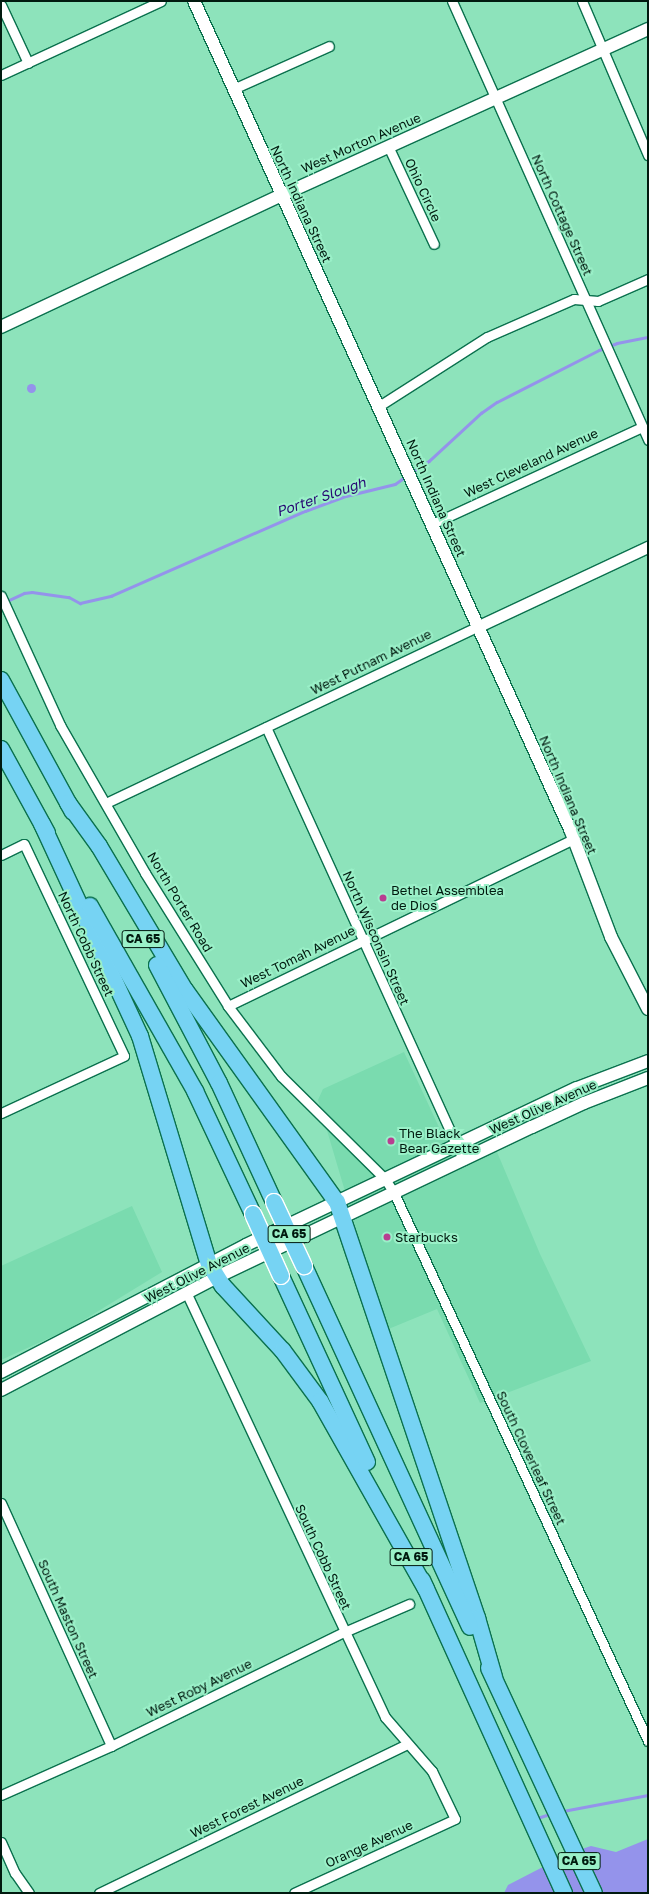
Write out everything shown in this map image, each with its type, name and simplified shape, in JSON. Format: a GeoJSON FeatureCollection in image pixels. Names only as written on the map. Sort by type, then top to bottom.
{"type":"FeatureCollection","features":[{"type":"Feature","properties":{"kind":"highway","name":"CA 65"},"geometry":{"type":"LineString","coordinates":[[1,680],[188,1022],[304,1266],[594,1893]]}},
{"type":"Feature","properties":{"kind":"highway","name":"CA 65"},"geometry":{"type":"LineString","coordinates":[[1,749],[42,824],[166,1036],[195,1091],[426,1589],[564,1893]]}},
{"type":"Feature","properties":{"kind":"highway"},"geometry":{"type":"LineString","coordinates":[[68,803],[99,846],[185,990],[337,1202],[344,1217],[352,1251],[477,1618],[494,1678]]}},
{"type":"Feature","properties":{"kind":"highway"},"geometry":{"type":"LineString","coordinates":[[42,824],[140,1036],[213,1270],[283,1351],[320,1402],[426,1589]]}},
{"type":"Feature","properties":{"kind":"main road","name":"North Indiana Street"},"geometry":{"type":"LineString","coordinates":[[194,1],[405,462],[574,839],[602,917],[629,975],[648,1009]]}},
{"type":"Feature","properties":{"kind":"main road","name":"West Morton Avenue"},"geometry":{"type":"LineString","coordinates":[[1,328],[388,146],[648,29]]}},
{"type":"Feature","properties":{"kind":"main road","name":"West Olive Avenue"},"geometry":{"type":"LineString","coordinates":[[1,1372],[128,1306],[344,1217],[389,1186],[456,1145],[577,1088],[648,1061]]}},
{"type":"Feature","properties":{"kind":"main road","name":"West Olive Avenue"},"geometry":{"type":"LineString","coordinates":[[1,1390],[186,1292],[213,1270],[337,1202],[389,1186],[463,1160],[584,1103],[648,1078]]}},
{"type":"Feature","properties":{"kind":"main road"},"geometry":{"type":"LineString","coordinates":[[100,1338],[106,1327],[128,1313],[128,1306]]}},
{"type":"Feature","properties":{"kind":"street"},"geometry":{"type":"LineString","coordinates":[[1,75],[161,1]]}},
{"type":"Feature","properties":{"kind":"street","name":"North Cottage Street"},"geometry":{"type":"LineString","coordinates":[[452,1],[585,301],[611,354],[648,440]]}},
{"type":"Feature","properties":{"kind":"street"},"geometry":{"type":"LineString","coordinates":[[582,1],[648,155]]}},
{"type":"Feature","properties":{"kind":"street"},"geometry":{"type":"LineString","coordinates":[[1,6],[28,63]]}},
{"type":"Feature","properties":{"kind":"street"},"geometry":{"type":"LineString","coordinates":[[233,89],[329,46]]}},
{"type":"Feature","properties":{"kind":"street","name":"Ohio Circle"},"geometry":{"type":"LineString","coordinates":[[388,146],[434,244]]}},
{"type":"Feature","properties":{"kind":"street"},"geometry":{"type":"LineString","coordinates":[[379,406],[486,337],[574,299],[598,301],[648,279]]}},
{"type":"Feature","properties":{"kind":"street","name":"West Cleveland Avenue"},"geometry":{"type":"LineString","coordinates":[[432,524],[642,426]]}},
{"type":"Feature","properties":{"kind":"street","name":"West Putnam Avenue"},"geometry":{"type":"LineString","coordinates":[[106,803],[648,547]]}},
{"type":"Feature","properties":{"kind":"street","name":"North Porter Road"},"geometry":{"type":"LineString","coordinates":[[1,596],[60,725],[145,873],[228,1006],[281,1076],[389,1186]]}},
{"type":"Feature","properties":{"kind":"street","name":"North Wisconsin Street"},"geometry":{"type":"LineString","coordinates":[[266,727],[463,1160]]}},
{"type":"Feature","properties":{"kind":"street","name":"West Tomah Avenue"},"geometry":{"type":"LineString","coordinates":[[228,1006],[363,939],[574,839]]}},
{"type":"Feature","properties":{"kind":"street","name":"North Cobb Street"},"geometry":{"type":"LineString","coordinates":[[1,855],[24,844],[124,1056],[1,1113]]}},
{"type":"Feature","properties":{"kind":"street","name":"South Cloverleaf Street"},"geometry":{"type":"LineString","coordinates":[[389,1186],[648,1741]]}},
{"type":"Feature","properties":{"kind":"street","name":"South Cobb Street"},"geometry":{"type":"LineString","coordinates":[[186,1292],[385,1717],[432,1771],[455,1819]]}},
{"type":"Feature","properties":{"kind":"street","name":"South Maston Street"},"geometry":{"type":"LineString","coordinates":[[1,1503],[111,1746]]}},
{"type":"Feature","properties":{"kind":"street","name":"West Roby Avenue"},"geometry":{"type":"LineString","coordinates":[[1,1795],[111,1746],[344,1632],[409,1604]]}},
{"type":"Feature","properties":{"kind":"street","name":"West Forest Avenue"},"geometry":{"type":"LineString","coordinates":[[99,1893],[407,1744]]}},
{"type":"Feature","properties":{"kind":"street","name":"Orange Avenue"},"geometry":{"type":"LineString","coordinates":[[294,1893],[455,1819]]}},
{"type":"Feature","properties":{"kind":"street"},"geometry":{"type":"LineString","coordinates":[[1,1842],[15,1873],[29,1893]]}},
{"type":"Feature","properties":{"kind":"shaded area"},"geometry":{"type":"Polygon","coordinates":[[[31,383],[36,388],[31,393],[26,388],[31,383]]]}},
{"type":"Feature","properties":{"kind":"shaded area"},"geometry":{"type":"Polygon","coordinates":[[[404,1052],[444,1138],[497,1152],[540,1254],[591,1361],[480,1403],[437,1309],[386,1330],[318,1100],[323,1089],[404,1052]]]}},
{"type":"Feature","properties":{"kind":"shaded area"},"geometry":{"type":"Polygon","coordinates":[[[132,1206],[162,1272],[69,1329],[1,1360],[1,1266],[132,1206]]]}},
{"type":"Feature","properties":{"kind":"shaded area"},"geometry":{"type":"Polygon","coordinates":[[[648,1839],[648,1893],[504,1893],[508,1885],[570,1853],[591,1846],[616,1852],[648,1839]]]}},
{"type":"Feature","properties":{"kind":"waterway","name":"Porter Slough"},"geometry":{"type":"LineString","coordinates":[[412,472],[429,461],[481,413],[497,402],[599,350],[617,343],[648,337]]}},
{"type":"Feature","properties":{"kind":"waterway","name":"Porter Slough"},"geometry":{"type":"LineString","coordinates":[[5,602],[24,593],[32,592],[69,597],[80,603],[111,596],[305,511],[346,496],[395,484],[405,477]]}},
{"type":"Feature","properties":{"kind":"waterway"},"geometry":{"type":"LineString","coordinates":[[563,1811],[648,1795]]}},
{"type":"Feature","properties":{"kind":"waterway"},"geometry":{"type":"LineString","coordinates":[[537,1818],[550,1814]]}},
{"type":"Feature","properties":{"kind":"place","name":"Bethel Assemblea de Dios"},"geometry":{"type":"Point","coordinates":[383,898]}},
{"type":"Feature","properties":{"kind":"place","name":"The Black Bear Gazette"},"geometry":{"type":"Point","coordinates":[391,1141]}},
{"type":"Feature","properties":{"kind":"place","name":"Starbucks"},"geometry":{"type":"Point","coordinates":[387,1237]}}]}
